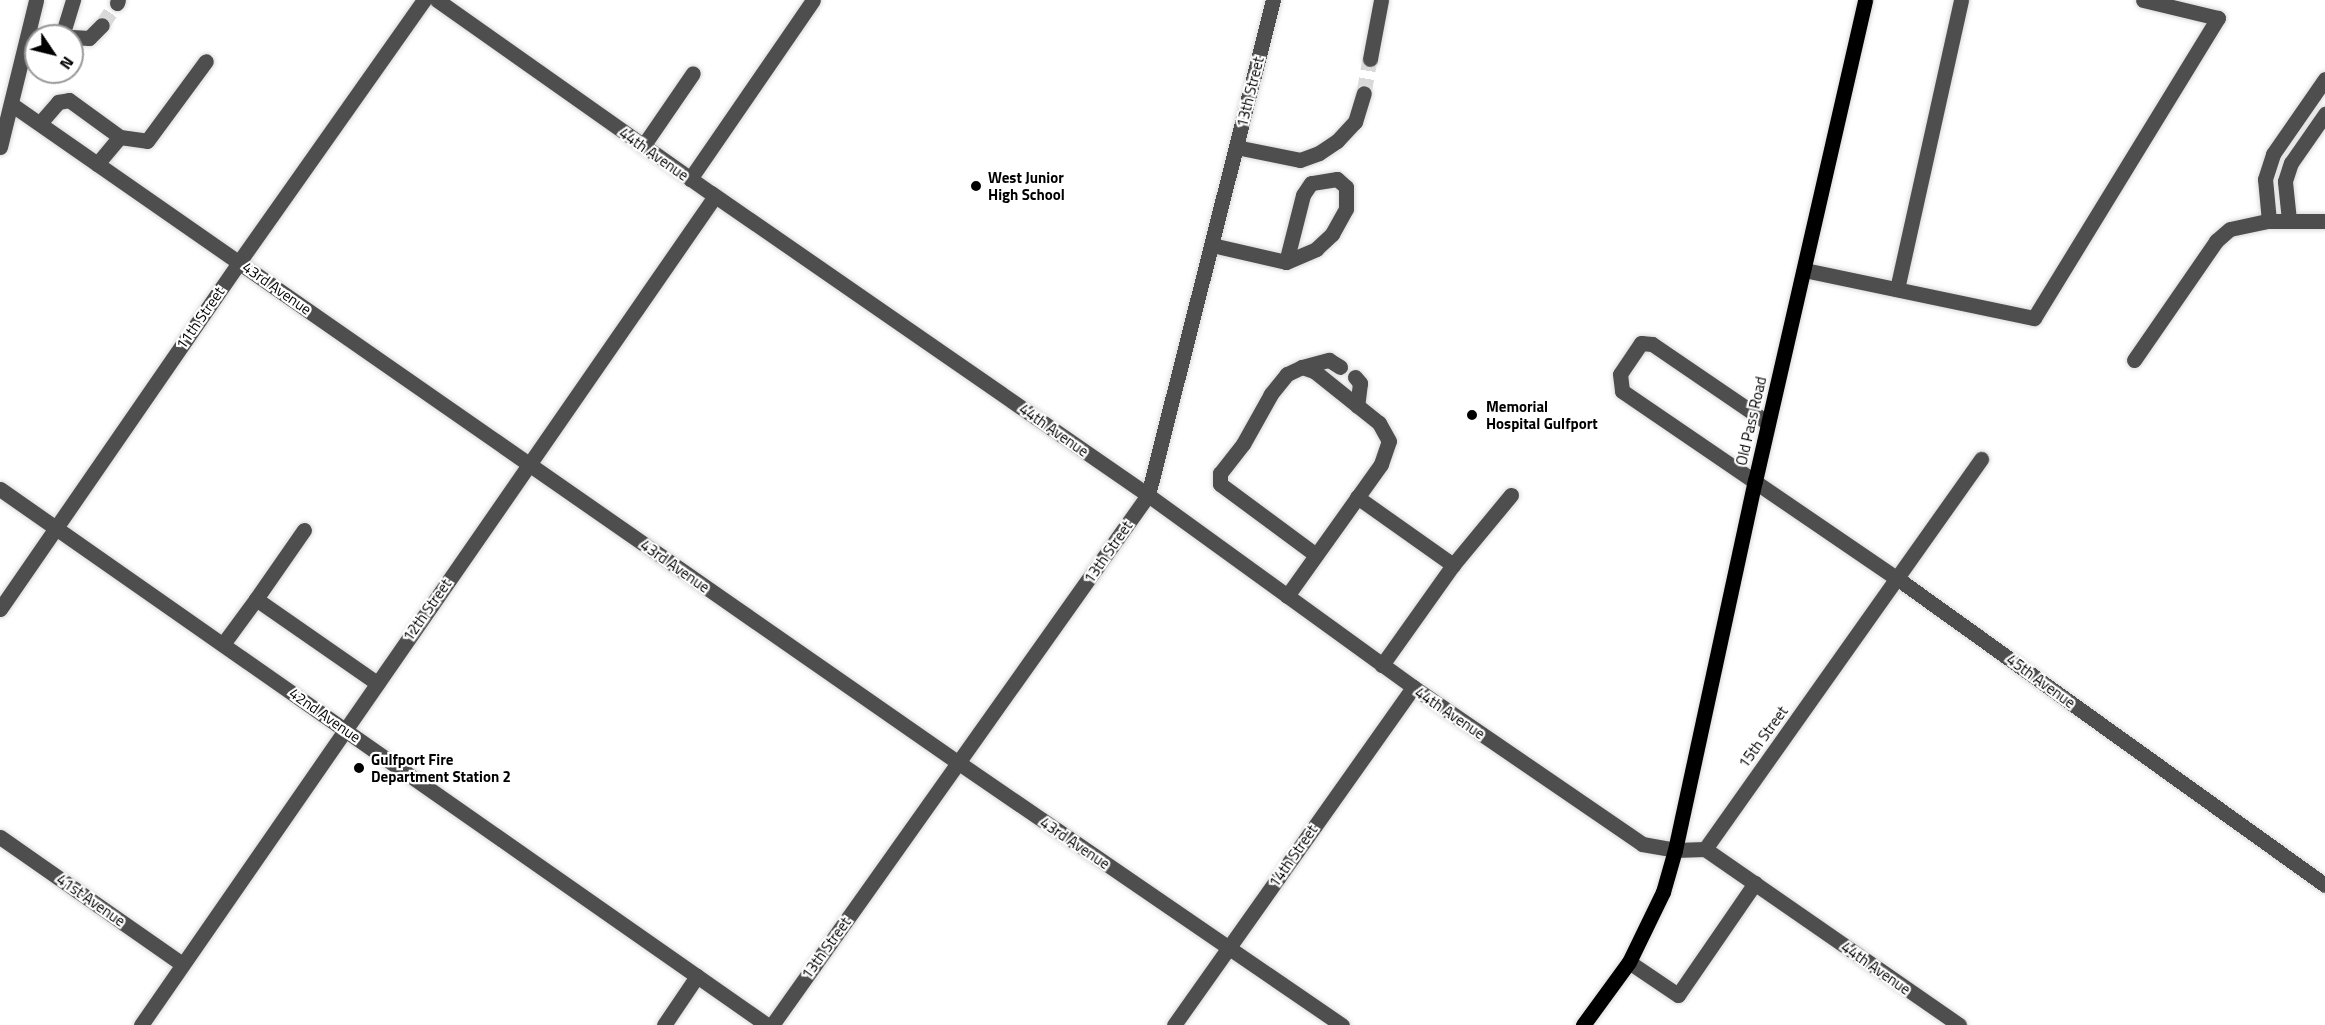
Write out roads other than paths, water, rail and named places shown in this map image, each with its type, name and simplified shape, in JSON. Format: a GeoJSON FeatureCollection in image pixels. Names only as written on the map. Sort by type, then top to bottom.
{"type":"FeatureCollection","features":[{"type":"Feature","properties":{"kind":"main road","name":"Old Pass Road"},"geometry":{"type":"LineString","coordinates":[[1675,850],[1755,481],[1865,0]]}},
{"type":"Feature","properties":{"kind":"main road"},"geometry":{"type":"LineString","coordinates":[[1583,1025],[1629,962],[1663,892],[1675,850]]}},
{"type":"Feature","properties":{"kind":"street"},"geometry":{"type":"LineString","coordinates":[[31,24],[36,0]]}},
{"type":"Feature","properties":{"kind":"street"},"geometry":{"type":"LineString","coordinates":[[66,24],[73,0]]}},
{"type":"Feature","properties":{"kind":"street","name":"11th Street"},"geometry":{"type":"LineString","coordinates":[[0,609],[239,262],[424,0]]}},
{"type":"Feature","properties":{"kind":"street","name":"44th Avenue"},"geometry":{"type":"LineString","coordinates":[[437,0],[690,179],[1148,495],[1413,687],[1642,844],[1675,850]]}},
{"type":"Feature","properties":{"kind":"street"},"geometry":{"type":"LineString","coordinates":[[690,179],[813,0]]}},
{"type":"Feature","properties":{"kind":"street","name":"13th Street"},"geometry":{"type":"LineString","coordinates":[[772,1025],[1148,495],[1273,0]]}},
{"type":"Feature","properties":{"kind":"street"},"geometry":{"type":"LineString","coordinates":[[1370,59],[1381,0]]}},
{"type":"Feature","properties":{"kind":"street"},"geometry":{"type":"LineString","coordinates":[[1897,289],[1961,0]]}},
{"type":"Feature","properties":{"kind":"street"},"geometry":{"type":"LineString","coordinates":[[1803,270],[2034,318],[2218,18],[2143,0]]}},
{"type":"Feature","properties":{"kind":"street"},"geometry":{"type":"LineString","coordinates":[[84,38],[89,38],[102,24]]}},
{"type":"Feature","properties":{"kind":"street"},"geometry":{"type":"LineString","coordinates":[[0,147],[24,51]]}},
{"type":"Feature","properties":{"kind":"street"},"geometry":{"type":"LineString","coordinates":[[40,123],[58,102],[69,100],[120,137],[147,141],[206,61]]}},
{"type":"Feature","properties":{"kind":"street"},"geometry":{"type":"LineString","coordinates":[[643,146],[693,73]]}},
{"type":"Feature","properties":{"kind":"street"},"geometry":{"type":"LineString","coordinates":[[2269,221],[2265,179],[2272,154],[2325,79]]}},
{"type":"Feature","properties":{"kind":"street"},"geometry":{"type":"LineString","coordinates":[[1236,147],[1300,160],[1319,153],[1337,141],[1355,122],[1364,93]]}},
{"type":"Feature","properties":{"kind":"street","name":"43rd Avenue"},"geometry":{"type":"LineString","coordinates":[[11,104],[959,763],[1342,1025]]}},
{"type":"Feature","properties":{"kind":"street"},"geometry":{"type":"LineString","coordinates":[[2289,220],[2285,181],[2291,163],[2325,114]]}},
{"type":"Feature","properties":{"kind":"street"},"geometry":{"type":"LineString","coordinates":[[98,164],[120,137]]}},
{"type":"Feature","properties":{"kind":"street"},"geometry":{"type":"LineString","coordinates":[[1212,245],[1286,262],[1316,249],[1332,234],[1346,209],[1346,187],[1337,179],[1311,183],[1303,195],[1286,262]]}},
{"type":"Feature","properties":{"kind":"street","name":"12th Street"},"geometry":{"type":"LineString","coordinates":[[141,1025],[715,196]]}},
{"type":"Feature","properties":{"kind":"street"},"geometry":{"type":"LineString","coordinates":[[2134,360],[2216,241],[2230,229],[2269,221],[2325,221]]}},
{"type":"Feature","properties":{"kind":"street","name":"45th Avenue"},"geometry":{"type":"LineString","coordinates":[[1768,423],[1652,344],[1641,343],[1620,374],[1622,391],[1898,579],[2325,885]]}},
{"type":"Feature","properties":{"kind":"street"},"geometry":{"type":"LineString","coordinates":[[1316,555],[1220,484],[1220,473],[1243,444],[1271,394],[1287,375],[1302,367],[1329,360],[1341,367]]}},
{"type":"Feature","properties":{"kind":"street"},"geometry":{"type":"LineString","coordinates":[[1287,596],[1381,464],[1389,441],[1379,423],[1314,371],[1302,367]]}},
{"type":"Feature","properties":{"kind":"street"},"geometry":{"type":"LineString","coordinates":[[1355,377],[1360,383],[1357,406]]}},
{"type":"Feature","properties":{"kind":"street","name":"15th Street"},"geometry":{"type":"LineString","coordinates":[[1705,849],[1981,459]]}},
{"type":"Feature","properties":{"kind":"street","name":"42nd Avenue"},"geometry":{"type":"LineString","coordinates":[[0,489],[767,1025]]}},
{"type":"Feature","properties":{"kind":"street"},"geometry":{"type":"LineString","coordinates":[[1382,665],[1453,565],[1511,495]]}},
{"type":"Feature","properties":{"kind":"street"},"geometry":{"type":"LineString","coordinates":[[1357,497],[1453,565]]}},
{"type":"Feature","properties":{"kind":"street"},"geometry":{"type":"LineString","coordinates":[[223,644],[304,530]]}},
{"type":"Feature","properties":{"kind":"street"},"geometry":{"type":"LineString","coordinates":[[256,599],[377,683]]}},
{"type":"Feature","properties":{"kind":"street","name":"14th Street"},"geometry":{"type":"LineString","coordinates":[[1174,1025],[1413,687]]}},
{"type":"Feature","properties":{"kind":"street","name":"41st Avenue"},"geometry":{"type":"LineString","coordinates":[[0,837],[182,964]]}},
{"type":"Feature","properties":{"kind":"street"},"geometry":{"type":"LineString","coordinates":[[1675,850],[1705,849]]}},
{"type":"Feature","properties":{"kind":"street","name":"44th Avenue"},"geometry":{"type":"LineString","coordinates":[[1705,849],[1959,1025]]}},
{"type":"Feature","properties":{"kind":"street"},"geometry":{"type":"LineString","coordinates":[[1629,962],[1678,995],[1755,883]]}},
{"type":"Feature","properties":{"kind":"street"},"geometry":{"type":"LineString","coordinates":[[664,1025],[697,976]]}},
{"type":"Feature","properties":{"kind":"tunnel"},"geometry":{"type":"LineString","coordinates":[[102,25],[117,3]]}},
{"type":"Feature","properties":{"kind":"tunnel"},"geometry":{"type":"LineString","coordinates":[[1364,93],[1370,59]]}},
{"type":"Feature","properties":{"kind":"place","name":"West Junior High School"},"geometry":{"type":"Point","coordinates":[976,186]}},
{"type":"Feature","properties":{"kind":"place","name":"Memorial Hospital Gulfport"},"geometry":{"type":"Point","coordinates":[1472,415]}},
{"type":"Feature","properties":{"kind":"place","name":"Gulfport Fire Department Station 2"},"geometry":{"type":"Point","coordinates":[359,768]}}]}
